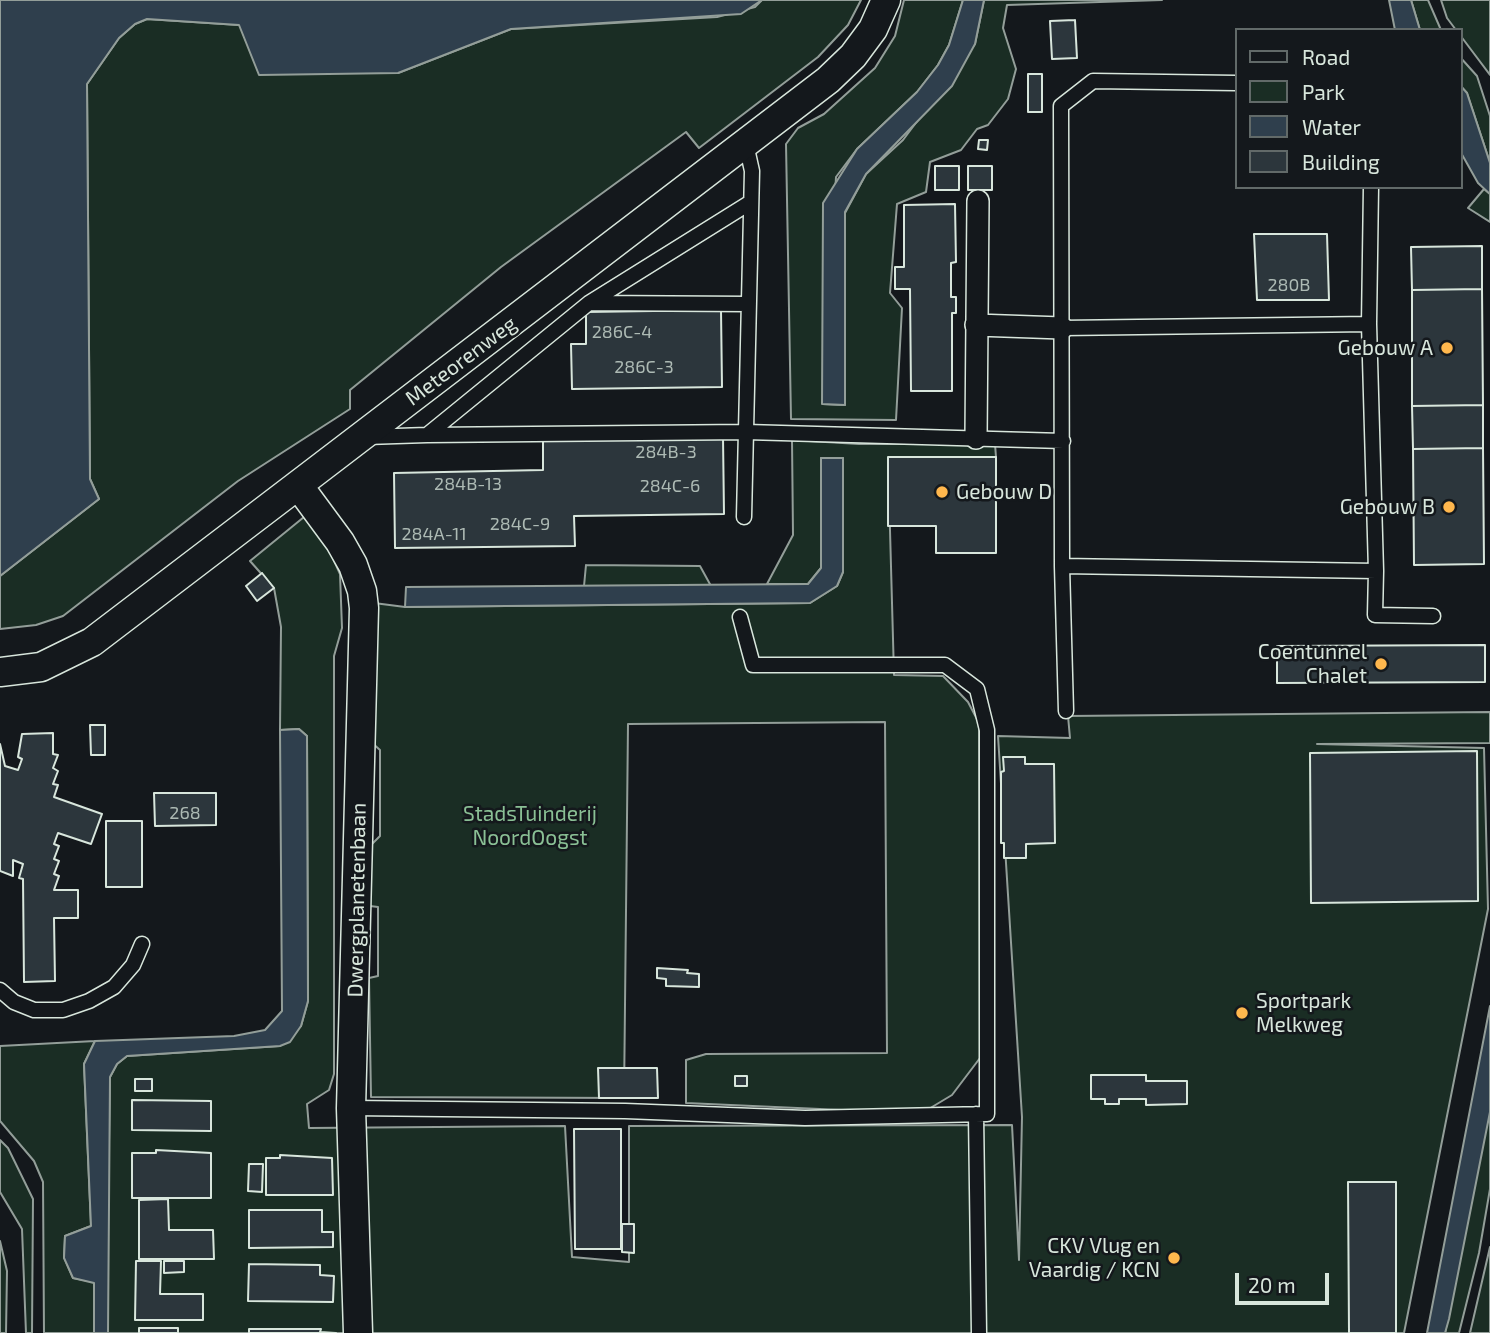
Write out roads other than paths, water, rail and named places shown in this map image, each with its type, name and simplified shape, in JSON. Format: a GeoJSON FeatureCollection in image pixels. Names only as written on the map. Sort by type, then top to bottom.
{"type":"FeatureCollection","features":[{"type":"Feature","properties":{"kind":"street","name":"Meteorenweg"},"geometry":{"type":"LineString","coordinates":[[0,673],[41,667],[92,642],[746,144],[853,56],[873,29],[886,0]]}},
{"type":"Feature","properties":{"kind":"street"},"geometry":{"type":"LineString","coordinates":[[976,438],[978,201]]}},
{"type":"Feature","properties":{"kind":"street"},"geometry":{"type":"LineString","coordinates":[[976,325],[1062,328]]}},
{"type":"Feature","properties":{"kind":"street","name":"Dwergplanetenbaan"},"geometry":{"type":"LineString","coordinates":[[298,485],[340,542],[353,565],[363,600],[351,1108],[358,1333]]}},
{"type":"Feature","properties":{"kind":"lane"},"geometry":{"type":"LineString","coordinates":[[1066,711],[1062,566],[1061,106],[1093,81],[1234,83]]}},
{"type":"Feature","properties":{"kind":"lane"},"geometry":{"type":"LineString","coordinates":[[744,517],[752,171],[746,144]]}},
{"type":"Feature","properties":{"kind":"lane"},"geometry":{"type":"LineString","coordinates":[[1371,189],[1369,324],[1376,615],[1433,616]]}},
{"type":"Feature","properties":{"kind":"lane"},"geometry":{"type":"LineString","coordinates":[[427,435],[589,303],[751,202]]}},
{"type":"Feature","properties":{"kind":"lane"},"geometry":{"type":"LineString","coordinates":[[589,303],[749,304]]}},
{"type":"Feature","properties":{"kind":"lane"},"geometry":{"type":"LineString","coordinates":[[1062,328],[1369,324]]}},
{"type":"Feature","properties":{"kind":"lane"},"geometry":{"type":"LineString","coordinates":[[361,437],[746,432],[1063,441]]}},
{"type":"Feature","properties":{"kind":"lane"},"geometry":{"type":"LineString","coordinates":[[1062,566],[1376,571]]}},
{"type":"Feature","properties":{"kind":"lane"},"geometry":{"type":"LineString","coordinates":[[351,1108],[625,1111],[805,1118],[987,1114],[987,730],[977,689],[945,665],[753,665],[740,617]]}},
{"type":"Feature","properties":{"kind":"lane"},"geometry":{"type":"LineString","coordinates":[[0,990],[14,1002],[34,1010],[63,1010],[89,1001],[114,986],[133,965],[142,944]]}},
{"type":"Feature","properties":{"kind":"lane"},"geometry":{"type":"LineString","coordinates":[[976,1114],[979,1333]]}},
{"type":"Feature","properties":{"kind":"water"},"geometry":{"type":"Polygon","coordinates":[[[0,0],[762,0],[741,14],[511,29],[398,73],[259,75],[239,25],[147,19],[135,24],[119,38],[87,84],[90,479],[99,499],[0,576],[0,0]]]}},
{"type":"Feature","properties":{"kind":"water"},"geometry":{"type":"Polygon","coordinates":[[[963,0],[984,0],[975,44],[952,86],[866,174],[845,212],[845,405],[822,404],[823,203],[857,149],[917,92],[938,65],[949,45],[963,0]]]}},
{"type":"Feature","properties":{"kind":"water"},"geometry":{"type":"Polygon","coordinates":[[[1389,0],[1411,0],[1419,28],[1395,28],[1389,0]]]}},
{"type":"Feature","properties":{"kind":"water"},"geometry":{"type":"Polygon","coordinates":[[[1462,87],[1467,93],[1490,163],[1490,194],[1478,183],[1462,155],[1462,87]]]}},
{"type":"Feature","properties":{"kind":"water"},"geometry":{"type":"Polygon","coordinates":[[[821,458],[843,458],[843,572],[837,586],[810,603],[405,607],[406,587],[808,584],[821,568],[821,458]]]}},
{"type":"Feature","properties":{"kind":"water"},"geometry":{"type":"Polygon","coordinates":[[[299,729],[307,736],[308,1001],[301,1026],[290,1042],[280,1046],[127,1056],[117,1064],[110,1077],[108,1333],[94,1333],[94,1283],[73,1278],[64,1258],[65,1236],[91,1226],[84,1064],[95,1041],[234,1036],[265,1030],[282,1011],[280,730],[299,729]]]}},
{"type":"Feature","properties":{"kind":"water"},"geometry":{"type":"Polygon","coordinates":[[[1490,1006],[1490,1112],[1449,1319],[1445,1333],[1427,1333],[1490,1006]]]}},
{"type":"Feature","properties":{"kind":"place","name":"Gebouw A"},"geometry":{"type":"Point","coordinates":[1447,348]}},
{"type":"Feature","properties":{"kind":"place","name":"Gebouw D"},"geometry":{"type":"Point","coordinates":[942,492]}},
{"type":"Feature","properties":{"kind":"place","name":"Gebouw B"},"geometry":{"type":"Point","coordinates":[1449,507]}},
{"type":"Feature","properties":{"kind":"place","name":"Coentunnel Chalet"},"geometry":{"type":"Point","coordinates":[1381,664]}},
{"type":"Feature","properties":{"kind":"place","name":"Sportpark Melkweg"},"geometry":{"type":"Point","coordinates":[1242,1013]}},
{"type":"Feature","properties":{"kind":"place","name":"CKV Vlug en Vaardig / KCN"},"geometry":{"type":"Point","coordinates":[1174,1258]}},
{"type":"Feature","properties":{"kind":"park label","name":"StadsTuinderij NoordOogst"},"geometry":{"type":"Point","coordinates":[530,826]}}]}
